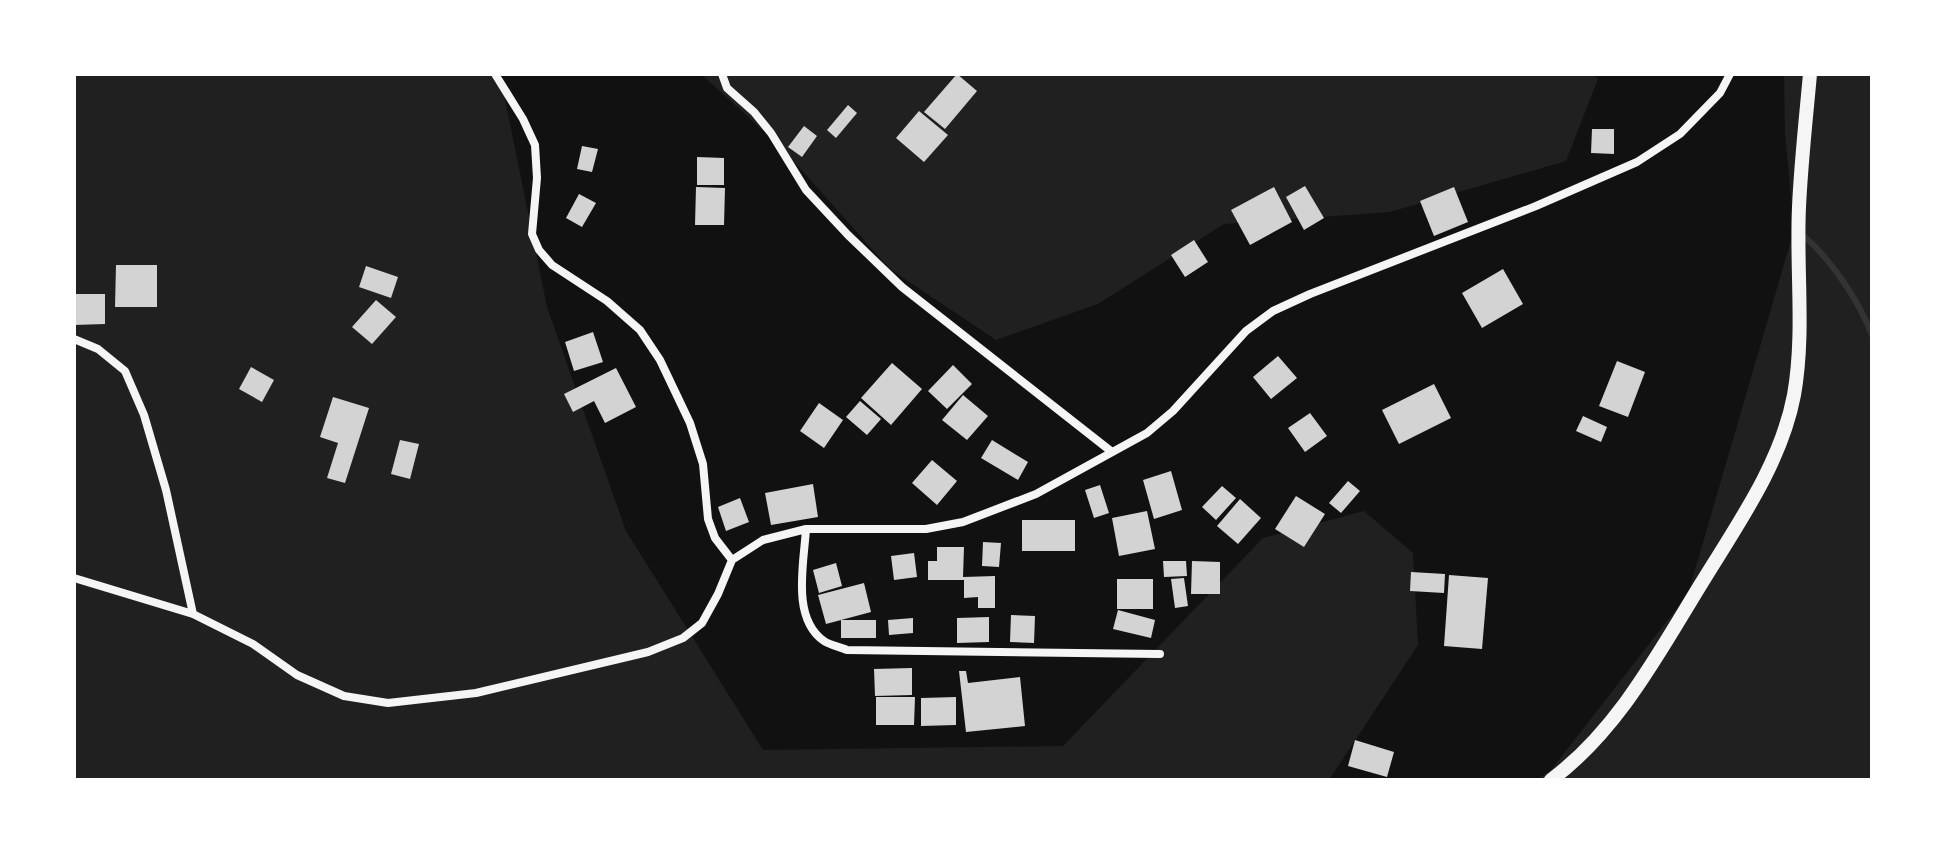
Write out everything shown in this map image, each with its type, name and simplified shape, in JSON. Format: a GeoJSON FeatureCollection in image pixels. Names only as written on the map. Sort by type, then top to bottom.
{"type":"FeatureCollection","features":[{"type":"Feature","properties":{"kind":"street"},"geometry":{"type":"LineString","coordinates":[[495,74],[535,145],[537,178],[532,234],[539,250],[552,265],[607,301],[640,330],[660,360],[690,423],[703,464],[708,519],[715,538],[732,560]]}},
{"type":"Feature","properties":{"kind":"street"},"geometry":{"type":"LineString","coordinates":[[722,74],[727,88],[754,112],[771,133],[806,190],[870,256],[902,287],[1112,452]]}},
{"type":"Feature","properties":{"kind":"street"},"geometry":{"type":"LineString","coordinates":[[74,578],[193,614],[253,644],[297,675],[320,686],[344,696],[388,703],[476,693],[648,652],[683,638],[702,623],[732,560],[763,540],[806,529],[926,529],[963,522],[1036,494],[1147,433],[1173,411],[1246,331],[1273,311],[1536,206],[1637,162],[1680,134],[1720,93],[1730,74]]}},
{"type":"Feature","properties":{"kind":"street"},"geometry":{"type":"LineString","coordinates":[[1551,780],[1605,731],[1642,679],[1759,487],[1779,446],[1794,395],[1798,346],[1799,207],[1810,74]]}},
{"type":"Feature","properties":{"kind":"street"},"geometry":{"type":"LineString","coordinates":[[74,339],[98,349],[125,371],[144,415],[166,490],[193,614]]}},
{"type":"Feature","properties":{"kind":"street"},"geometry":{"type":"LineString","coordinates":[[806,529],[801,603],[810,626],[817,634],[824,641],[847,650],[1160,654]]}},
{"type":"Feature","properties":{"kind":"shaded area"},"geometry":{"type":"Polygon","coordinates":[[[74,74],[500,74],[547,307],[626,531],[763,750],[1063,746],[1263,538],[1364,511],[1413,553],[1418,645],[1329,780],[74,780],[74,74]]]}},
{"type":"Feature","properties":{"kind":"shaded area"},"geometry":{"type":"Polygon","coordinates":[[[701,74],[1591,74],[1598,79],[1566,161],[1390,212],[1224,224],[1098,304],[996,340],[890,269],[780,146],[701,74]]]}},
{"type":"Feature","properties":{"kind":"shaded area"},"geometry":{"type":"Polygon","coordinates":[[[1784,74],[1872,74],[1872,780],[1536,780],[1551,770],[1688,594],[1794,230],[1785,133],[1784,74]]]}},
{"type":"Feature","properties":{"kind":"building"},"geometry":{"type":"Polygon","coordinates":[[[957,74],[977,91],[945,129],[924,112],[957,74]]]}},
{"type":"Feature","properties":{"kind":"building"},"geometry":{"type":"Polygon","coordinates":[[[848,105],[857,113],[836,138],[827,130],[848,105]]]}},
{"type":"Feature","properties":{"kind":"building"},"geometry":{"type":"Polygon","coordinates":[[[919,111],[948,135],[924,162],[896,138],[919,111]]]}},
{"type":"Feature","properties":{"kind":"building"},"geometry":{"type":"Polygon","coordinates":[[[804,126],[817,136],[802,157],[788,147],[804,126]]]}},
{"type":"Feature","properties":{"kind":"building"},"geometry":{"type":"Polygon","coordinates":[[[1592,129],[1614,129],[1614,154],[1591,153],[1592,129]]]}},
{"type":"Feature","properties":{"kind":"building"},"geometry":{"type":"Polygon","coordinates":[[[582,146],[598,149],[592,172],[577,169],[582,146]]]}},
{"type":"Feature","properties":{"kind":"building"},"geometry":{"type":"Polygon","coordinates":[[[697,157],[724,158],[724,185],[697,185],[697,157]]]}},
{"type":"Feature","properties":{"kind":"building"},"geometry":{"type":"Polygon","coordinates":[[[1305,186],[1324,218],[1304,230],[1286,197],[1305,186]]]}},
{"type":"Feature","properties":{"kind":"building"},"geometry":{"type":"Polygon","coordinates":[[[696,187],[725,188],[724,225],[695,225],[696,187]]]}},
{"type":"Feature","properties":{"kind":"building"},"geometry":{"type":"Polygon","coordinates":[[[1274,187],[1292,222],[1250,245],[1231,210],[1274,187]]]}},
{"type":"Feature","properties":{"kind":"building"},"geometry":{"type":"Polygon","coordinates":[[[1454,187],[1468,222],[1434,236],[1420,201],[1454,187]]]}},
{"type":"Feature","properties":{"kind":"building"},"geometry":{"type":"Polygon","coordinates":[[[579,194],[596,203],[582,227],[566,218],[579,194]]]}},
{"type":"Feature","properties":{"kind":"building"},"geometry":{"type":"Polygon","coordinates":[[[1194,240],[1208,262],[1185,277],[1171,255],[1194,240]]]}},
{"type":"Feature","properties":{"kind":"building"},"geometry":{"type":"Polygon","coordinates":[[[116,265],[157,265],[157,307],[115,307],[116,265]]]}},
{"type":"Feature","properties":{"kind":"building"},"geometry":{"type":"Polygon","coordinates":[[[366,266],[398,277],[391,298],[359,287],[366,266]]]}},
{"type":"Feature","properties":{"kind":"building"},"geometry":{"type":"Polygon","coordinates":[[[1503,269],[1523,304],[1482,328],[1462,293],[1503,269]]]}},
{"type":"Feature","properties":{"kind":"building"},"geometry":{"type":"Polygon","coordinates":[[[74,294],[105,294],[105,324],[74,325],[74,294]]]}},
{"type":"Feature","properties":{"kind":"building"},"geometry":{"type":"Polygon","coordinates":[[[376,300],[396,317],[372,344],[352,327],[376,300]]]}},
{"type":"Feature","properties":{"kind":"building"},"geometry":{"type":"Polygon","coordinates":[[[593,332],[603,362],[574,371],[565,342],[593,332]]]}},
{"type":"Feature","properties":{"kind":"building"},"geometry":{"type":"Polygon","coordinates":[[[1278,356],[1297,378],[1271,399],[1253,377],[1278,356]]]}},
{"type":"Feature","properties":{"kind":"building"},"geometry":{"type":"Polygon","coordinates":[[[1617,361],[1645,372],[1628,417],[1599,406],[1617,361]]]}},
{"type":"Feature","properties":{"kind":"building"},"geometry":{"type":"Polygon","coordinates":[[[892,363],[922,389],[891,425],[861,398],[892,363]]]}},
{"type":"Feature","properties":{"kind":"building"},"geometry":{"type":"Polygon","coordinates":[[[953,365],[972,384],[947,409],[928,391],[953,365]]]}},
{"type":"Feature","properties":{"kind":"building"},"geometry":{"type":"Polygon","coordinates":[[[251,367],[274,380],[262,402],[239,389],[251,367]]]}},
{"type":"Feature","properties":{"kind":"building"},"geometry":{"type":"Polygon","coordinates":[[[616,368],[636,407],[605,423],[594,401],[573,412],[564,394],[616,368]]]}},
{"type":"Feature","properties":{"kind":"building"},"geometry":{"type":"Polygon","coordinates":[[[1434,384],[1451,418],[1399,444],[1382,410],[1434,384]]]}},
{"type":"Feature","properties":{"kind":"building"},"geometry":{"type":"Polygon","coordinates":[[[963,395],[988,416],[967,440],[942,420],[963,395]]]}},
{"type":"Feature","properties":{"kind":"building"},"geometry":{"type":"Polygon","coordinates":[[[333,397],[369,408],[345,483],[327,478],[338,443],[320,437],[333,397]]]}},
{"type":"Feature","properties":{"kind":"building"},"geometry":{"type":"Polygon","coordinates":[[[860,401],[881,419],[867,435],[846,417],[860,401]]]}},
{"type":"Feature","properties":{"kind":"building"},"geometry":{"type":"Polygon","coordinates":[[[819,403],[843,420],[824,448],[800,431],[819,403]]]}},
{"type":"Feature","properties":{"kind":"building"},"geometry":{"type":"Polygon","coordinates":[[[1310,413],[1327,436],[1305,452],[1288,428],[1310,413]]]}},
{"type":"Feature","properties":{"kind":"building"},"geometry":{"type":"Polygon","coordinates":[[[1583,416],[1607,427],[1601,442],[1576,431],[1583,416]]]}},
{"type":"Feature","properties":{"kind":"building"},"geometry":{"type":"Polygon","coordinates":[[[400,440],[419,444],[410,479],[391,474],[400,440]]]}},
{"type":"Feature","properties":{"kind":"building"},"geometry":{"type":"Polygon","coordinates":[[[992,440],[1028,462],[1018,480],[981,458],[992,440]]]}},
{"type":"Feature","properties":{"kind":"building"},"geometry":{"type":"Polygon","coordinates":[[[932,460],[957,481],[937,505],[912,483],[932,460]]]}},
{"type":"Feature","properties":{"kind":"building"},"geometry":{"type":"Polygon","coordinates":[[[1171,471],[1182,510],[1154,519],[1143,480],[1171,471]]]}},
{"type":"Feature","properties":{"kind":"building"},"geometry":{"type":"Polygon","coordinates":[[[1348,481],[1360,491],[1341,513],[1329,503],[1348,481]]]}},
{"type":"Feature","properties":{"kind":"building"},"geometry":{"type":"Polygon","coordinates":[[[813,484],[818,517],[771,525],[765,493],[813,484]]]}},
{"type":"Feature","properties":{"kind":"building"},"geometry":{"type":"Polygon","coordinates":[[[1100,485],[1109,513],[1094,518],[1085,490],[1100,485]]]}},
{"type":"Feature","properties":{"kind":"building"},"geometry":{"type":"Polygon","coordinates":[[[1222,486],[1236,498],[1216,520],[1202,507],[1222,486]]]}},
{"type":"Feature","properties":{"kind":"building"},"geometry":{"type":"Polygon","coordinates":[[[1296,496],[1325,514],[1304,547],[1275,529],[1296,496]]]}},
{"type":"Feature","properties":{"kind":"building"},"geometry":{"type":"Polygon","coordinates":[[[740,498],[749,522],[726,531],[718,507],[740,498]]]}},
{"type":"Feature","properties":{"kind":"building"},"geometry":{"type":"Polygon","coordinates":[[[1240,499],[1261,518],[1238,544],[1217,526],[1240,499]]]}},
{"type":"Feature","properties":{"kind":"building"},"geometry":{"type":"Polygon","coordinates":[[[1147,511],[1155,549],[1119,556],[1112,518],[1147,511]]]}},
{"type":"Feature","properties":{"kind":"building"},"geometry":{"type":"Polygon","coordinates":[[[1022,520],[1075,520],[1075,551],[1022,551],[1022,520]]]}},
{"type":"Feature","properties":{"kind":"building"},"geometry":{"type":"Polygon","coordinates":[[[983,542],[1001,543],[999,567],[982,566],[983,542]]]}},
{"type":"Feature","properties":{"kind":"building"},"geometry":{"type":"Polygon","coordinates":[[[937,547],[964,547],[963,577],[995,576],[995,608],[978,608],[978,597],[964,598],[964,580],[928,580],[928,561],[937,561],[937,547]]]}},
{"type":"Feature","properties":{"kind":"building"},"geometry":{"type":"Polygon","coordinates":[[[914,553],[917,577],[894,580],[891,556],[914,553]]]}},
{"type":"Feature","properties":{"kind":"building"},"geometry":{"type":"Polygon","coordinates":[[[1163,561],[1186,561],[1187,576],[1164,577],[1163,561]]]}},
{"type":"Feature","properties":{"kind":"building"},"geometry":{"type":"Polygon","coordinates":[[[1192,561],[1220,562],[1220,594],[1191,594],[1192,561]]]}},
{"type":"Feature","properties":{"kind":"building"},"geometry":{"type":"Polygon","coordinates":[[[836,563],[842,586],[819,593],[813,570],[836,563]]]}},
{"type":"Feature","properties":{"kind":"building"},"geometry":{"type":"Polygon","coordinates":[[[1411,572],[1445,574],[1444,593],[1410,591],[1411,572]]]}},
{"type":"Feature","properties":{"kind":"building"},"geometry":{"type":"Polygon","coordinates":[[[1449,575],[1488,578],[1482,649],[1444,646],[1449,575]]]}},
{"type":"Feature","properties":{"kind":"building"},"geometry":{"type":"Polygon","coordinates":[[[1184,578],[1188,606],[1175,608],[1171,579],[1184,578]]]}},
{"type":"Feature","properties":{"kind":"building"},"geometry":{"type":"Polygon","coordinates":[[[1117,579],[1153,579],[1153,609],[1117,609],[1117,579]]]}},
{"type":"Feature","properties":{"kind":"building"},"geometry":{"type":"Polygon","coordinates":[[[864,583],[871,612],[826,624],[818,595],[864,583]]]}},
{"type":"Feature","properties":{"kind":"building"},"geometry":{"type":"Polygon","coordinates":[[[1118,610],[1155,620],[1151,638],[1113,629],[1118,610]]]}},
{"type":"Feature","properties":{"kind":"building"},"geometry":{"type":"Polygon","coordinates":[[[1011,615],[1035,616],[1034,643],[1010,642],[1011,615]]]}},
{"type":"Feature","properties":{"kind":"building"},"geometry":{"type":"Polygon","coordinates":[[[989,617],[989,642],[957,643],[957,618],[989,617]]]}},
{"type":"Feature","properties":{"kind":"building"},"geometry":{"type":"Polygon","coordinates":[[[913,618],[913,633],[889,635],[888,620],[913,618]]]}},
{"type":"Feature","properties":{"kind":"building"},"geometry":{"type":"Polygon","coordinates":[[[841,620],[876,620],[876,638],[841,638],[841,620]]]}},
{"type":"Feature","properties":{"kind":"building"},"geometry":{"type":"Polygon","coordinates":[[[912,668],[912,695],[875,696],[874,669],[912,668]]]}},
{"type":"Feature","properties":{"kind":"building"},"geometry":{"type":"Polygon","coordinates":[[[959,671],[966,671],[968,683],[1020,677],[1025,726],[966,732],[959,671]]]}},
{"type":"Feature","properties":{"kind":"building"},"geometry":{"type":"Polygon","coordinates":[[[876,697],[915,697],[914,725],[876,725],[876,697]]]}},
{"type":"Feature","properties":{"kind":"building"},"geometry":{"type":"Polygon","coordinates":[[[956,697],[956,725],[921,726],[921,698],[956,697]]]}},
{"type":"Feature","properties":{"kind":"building"},"geometry":{"type":"Polygon","coordinates":[[[1355,740],[1394,752],[1387,777],[1348,766],[1355,740]]]}},
{"type":"Feature","properties":{"kind":"waterway"},"geometry":{"type":"LineString","coordinates":[[1805,237],[1844,282],[1872,335]]}}]}
